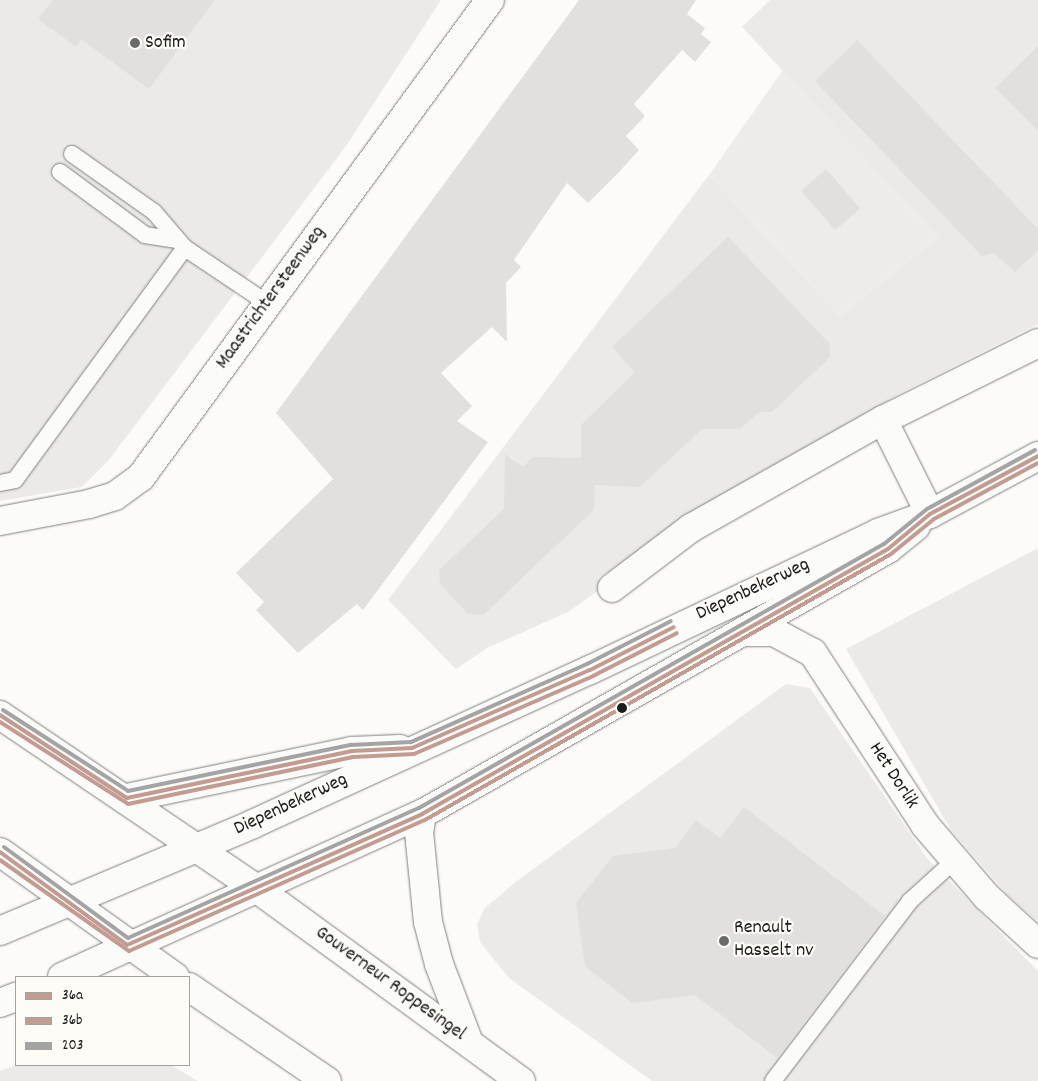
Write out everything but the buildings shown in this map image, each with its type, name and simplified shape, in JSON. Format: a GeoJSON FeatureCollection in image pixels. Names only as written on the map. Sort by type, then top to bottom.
{"type":"FeatureCollection","features":[{"type":"Feature","properties":{"kind":"main road","name":"Maastrichtersteenweg"},"geometry":{"type":"LineString","coordinates":[[0,521],[89,504],[115,496],[141,477],[490,0]]}},
{"type":"Feature","properties":{"kind":"main road"},"geometry":{"type":"LineString","coordinates":[[612,588],[691,528],[883,420],[1038,343]]}},
{"type":"Feature","properties":{"kind":"main road"},"geometry":{"type":"LineString","coordinates":[[883,420],[930,514]]}},
{"type":"Feature","properties":{"kind":"main road","name":"Diepenbekerweg"},"geometry":{"type":"LineString","coordinates":[[197,848],[412,748],[590,670],[878,533],[930,514],[1038,456]]}},
{"type":"Feature","properties":{"kind":"main road","name":"Diepenbekerweg"},"geometry":{"type":"LineString","coordinates":[[256,888],[422,814],[536,752],[742,632],[888,550],[930,514]]}},
{"type":"Feature","properties":{"kind":"main road","name":"Het Dorlik"},"geometry":{"type":"LineString","coordinates":[[742,632],[774,632],[813,654],[925,825],[955,860],[1038,944]]}},
{"type":"Feature","properties":{"kind":"main road","name":"Gouverneur Roppesingel"},"geometry":{"type":"LineString","coordinates":[[0,715],[127,798],[256,888],[468,1040],[521,1081]]}},
{"type":"Feature","properties":{"kind":"main road"},"geometry":{"type":"LineString","coordinates":[[127,798],[352,751],[412,748]]}},
{"type":"Feature","properties":{"kind":"main road"},"geometry":{"type":"LineString","coordinates":[[422,814],[419,832],[428,922],[439,964],[468,1040]]}},
{"type":"Feature","properties":{"kind":"main road"},"geometry":{"type":"LineString","coordinates":[[0,931],[68,899],[197,848]]}},
{"type":"Feature","properties":{"kind":"main road"},"geometry":{"type":"LineString","coordinates":[[0,852],[68,899],[127,945],[174,976]]}},
{"type":"Feature","properties":{"kind":"main road"},"geometry":{"type":"LineString","coordinates":[[64,976],[127,945],[256,888]]}},
{"type":"Feature","properties":{"kind":"main road"},"geometry":{"type":"LineString","coordinates":[[190,988],[327,1081]]}},
{"type":"Feature","properties":{"kind":"main road"},"geometry":{"type":"LineString","coordinates":[[0,1003],[15,997]]}},
{"type":"Feature","properties":{"kind":"lane"},"geometry":{"type":"LineString","coordinates":[[72,154],[154,212],[181,244],[267,303]]}},
{"type":"Feature","properties":{"kind":"lane"},"geometry":{"type":"LineString","coordinates":[[60,172],[145,235],[181,244]]}},
{"type":"Feature","properties":{"kind":"lane"},"geometry":{"type":"LineString","coordinates":[[0,483],[15,480],[181,244]]}},
{"type":"Feature","properties":{"kind":"lane"},"geometry":{"type":"LineString","coordinates":[[773,1081],[910,901],[955,860]]}},
{"type":"Feature","properties":{"kind":"shaded area"},"geometry":{"type":"Polygon","coordinates":[[[0,0],[441,0],[346,146],[108,461],[82,487],[0,501],[0,0]]]}},
{"type":"Feature","properties":{"kind":"shaded area"},"geometry":{"type":"Polygon","coordinates":[[[770,0],[1038,0],[1038,324],[901,393],[717,500],[598,578],[602,588],[568,612],[487,648],[456,669],[388,600],[709,175],[840,316],[938,237],[742,27],[770,0]]]}},
{"type":"Feature","properties":{"kind":"shaded area"},"geometry":{"type":"Polygon","coordinates":[[[783,70],[938,237],[840,316],[709,175],[783,70]]]}},
{"type":"Feature","properties":{"kind":"shaded area"},"geometry":{"type":"Polygon","coordinates":[[[1038,548],[1038,922],[1008,895],[951,830],[846,649],[1038,548]]]}},
{"type":"Feature","properties":{"kind":"shaded area"},"geometry":{"type":"Polygon","coordinates":[[[786,684],[810,688],[927,858],[1038,971],[1038,1081],[652,1081],[509,978],[480,942],[477,924],[485,908],[517,881],[786,684]]]}},
{"type":"Feature","properties":{"kind":"shaded area"},"geometry":{"type":"Polygon","coordinates":[[[15,1065],[173,1066],[198,1081],[0,1081],[0,1071],[15,1065]]]}},
{"type":"Feature","properties":{"kind":"transit line","name":"203"},"geometry":{"type":"LineString","coordinates":[[4,847],[128,938],[419,808],[884,544],[927,509],[1035,450]]}},
{"type":"Feature","properties":{"kind":"transit line","name":"36a"},"geometry":{"type":"LineString","coordinates":[[0,852],[127,945],[422,814],[888,549],[930,514],[1038,456]]}},
{"type":"Feature","properties":{"kind":"transit line","name":"36b"},"geometry":{"type":"LineString","coordinates":[[0,860],[129,951],[425,820],[891,554],[934,519],[1038,463]]}},
{"type":"Feature","properties":{"kind":"transit line","name":"203"},"geometry":{"type":"LineString","coordinates":[[3,710],[128,791],[351,745],[411,742],[587,664],[671,621]]}},
{"type":"Feature","properties":{"kind":"transit line","name":"36a"},"geometry":{"type":"LineString","coordinates":[[0,715],[127,798],[352,751],[412,748],[590,670],[674,627]]}},
{"type":"Feature","properties":{"kind":"transit line","name":"36b"},"geometry":{"type":"LineString","coordinates":[[0,722],[128,804],[353,757],[414,754],[593,676],[677,633]]}},
{"type":"Feature","properties":{"kind":"place","name":"Sofim"},"geometry":{"type":"Point","coordinates":[135,43]}},
{"type":"Feature","properties":{"kind":"place","name":"Renault Hasselt nv"},"geometry":{"type":"Point","coordinates":[724,941]}}]}
